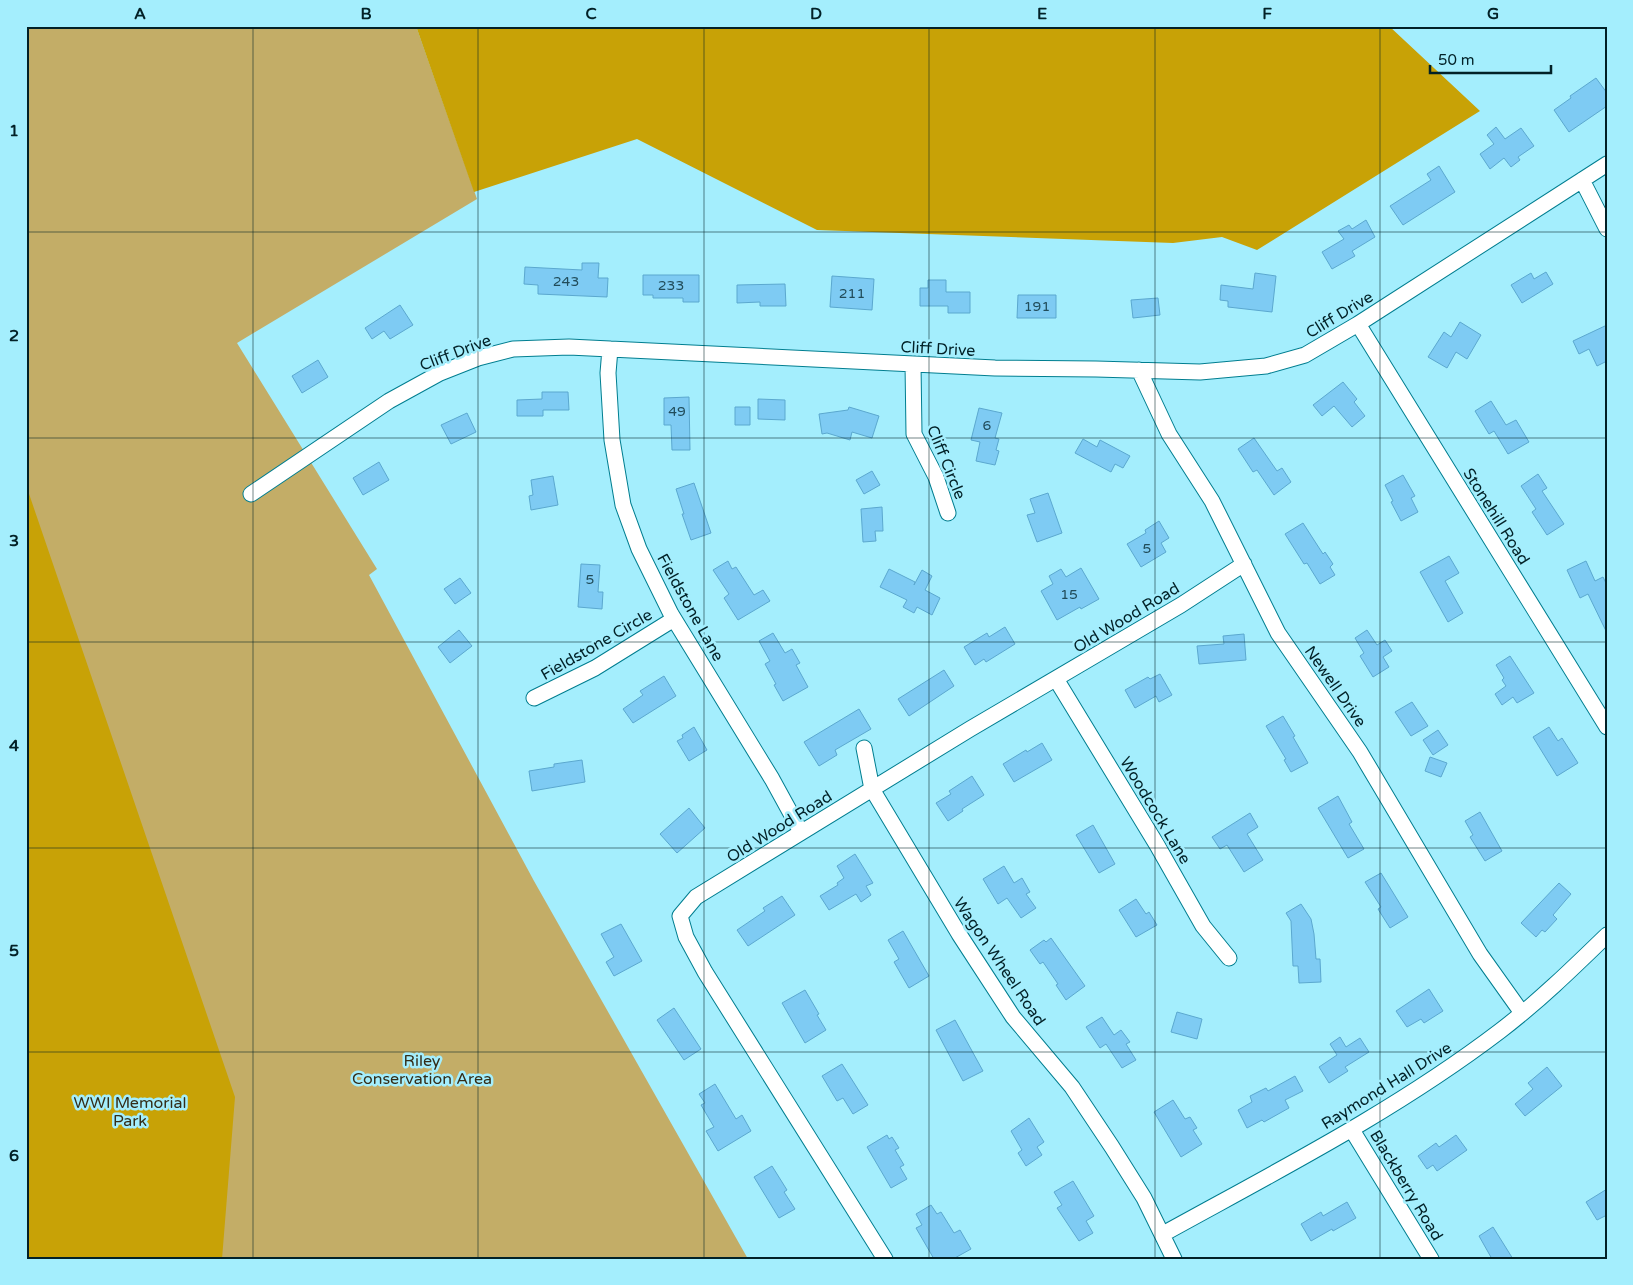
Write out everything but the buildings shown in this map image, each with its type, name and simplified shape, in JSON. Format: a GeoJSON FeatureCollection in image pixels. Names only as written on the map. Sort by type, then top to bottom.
{"type":"FeatureCollection","features":[{"type":"Feature","properties":{"kind":"street","name":"Cliff Drive"},"geometry":{"type":"LineString","coordinates":[[250,494],[389,401],[440,373],[478,358],[513,349],[569,347],[995,368],[1200,372],[1266,366],[1305,354],[1358,324],[1607,164]]}},
{"type":"Feature","properties":{"kind":"street"},"geometry":{"type":"LineString","coordinates":[[1582,180],[1607,229]]}},
{"type":"Feature","properties":{"kind":"street","name":"Stonehill Road"},"geometry":{"type":"LineString","coordinates":[[1358,324],[1607,727]]}},
{"type":"Feature","properties":{"kind":"street","name":"Fieldstone Lane"},"geometry":{"type":"LineString","coordinates":[[610,349],[608,373],[612,440],[623,505],[639,549],[674,619],[772,779],[801,832]]}},
{"type":"Feature","properties":{"kind":"street","name":"Cliff Circle"},"geometry":{"type":"LineString","coordinates":[[913,364],[914,434],[936,477],[948,513]]}},
{"type":"Feature","properties":{"kind":"street","name":"Newell Drive"},"geometry":{"type":"LineString","coordinates":[[1139,370],[1168,434],[1212,501],[1278,633],[1360,752],[1480,954],[1522,1013]]}},
{"type":"Feature","properties":{"kind":"street","name":"Old Wood Road"},"geometry":{"type":"LineString","coordinates":[[885,1259],[705,972],[686,937],[680,916],[696,897],[970,729],[1181,605],[1244,564]]}},
{"type":"Feature","properties":{"kind":"street","name":"Fieldstone Circle"},"geometry":{"type":"LineString","coordinates":[[534,698],[595,668],[674,619]]}},
{"type":"Feature","properties":{"kind":"street","name":"Woodcock Lane"},"geometry":{"type":"LineString","coordinates":[[1056,679],[1157,845],[1203,926],[1229,958]]}},
{"type":"Feature","properties":{"kind":"street","name":"Wagon Wheel Road"},"geometry":{"type":"LineString","coordinates":[[864,748],[872,789],[959,934],[1013,1018],[1072,1087],[1144,1198],[1174,1259]]}},
{"type":"Feature","properties":{"kind":"street","name":"Raymond Hall Drive"},"geometry":{"type":"LineString","coordinates":[[1163,1234],[1352,1130],[1476,1049],[1549,991],[1607,935]]}},
{"type":"Feature","properties":{"kind":"street","name":"Blackberry Road"},"geometry":{"type":"LineString","coordinates":[[1352,1130],[1431,1259]]}},
{"type":"Feature","properties":{"kind":"green space","name":"Riley Conservation Area"},"geometry":{"type":"Polygon","coordinates":[[[26,26],[416,26],[477,199],[237,343],[377,569],[369,575],[534,881],[748,1259],[26,1259],[26,26]]]}},
{"type":"Feature","properties":{"kind":"green space"},"geometry":{"type":"Polygon","coordinates":[[[416,26],[1389,26],[1480,111],[1257,250],[1222,237],[1173,243],[817,230],[637,139],[474,192],[416,26]]]}},
{"type":"Feature","properties":{"kind":"green space","name":"WWI Memorial Park"},"geometry":{"type":"Polygon","coordinates":[[[26,485],[235,1097],[222,1259],[26,1259],[26,485]]]}}]}
